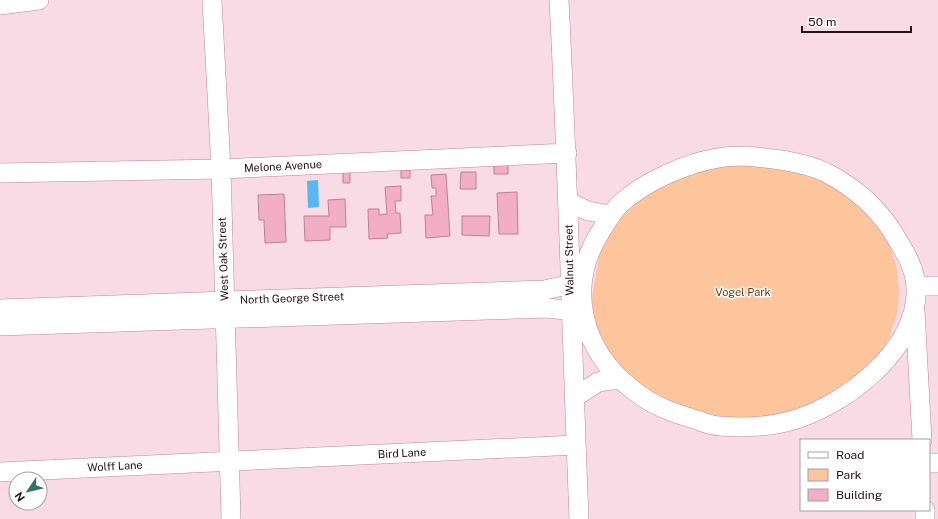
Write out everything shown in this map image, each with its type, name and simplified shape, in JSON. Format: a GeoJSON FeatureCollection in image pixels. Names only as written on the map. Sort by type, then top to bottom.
{"type":"FeatureCollection","features":[{"type":"Feature","properties":{"kind":"street"},"geometry":{"type":"LineString","coordinates":[[0,5],[39,0]]}},
{"type":"Feature","properties":{"kind":"street","name":"West Oak Street"},"geometry":{"type":"LineString","coordinates":[[212,0],[221,169],[231,519]]}},
{"type":"Feature","properties":{"kind":"street","name":"Walnut Street"},"geometry":{"type":"LineString","coordinates":[[559,0],[567,153],[567,201],[576,284],[575,397],[579,519]]}},
{"type":"Feature","properties":{"kind":"street","name":"Melone Avenue"},"geometry":{"type":"LineString","coordinates":[[0,172],[221,169],[567,153]]}},
{"type":"Feature","properties":{"kind":"street"},"geometry":{"type":"LineString","coordinates":[[576,284],[595,240],[610,215],[621,203],[644,187],[687,166],[718,157],[746,156],[796,162],[824,172],[861,193],[886,220],[910,263],[915,295],[922,439]]}},
{"type":"Feature","properties":{"kind":"street"},"geometry":{"type":"LineString","coordinates":[[567,201],[588,211],[610,215]]}},
{"type":"Feature","properties":{"kind":"street","name":"North George Street"},"geometry":{"type":"LineString","coordinates":[[0,309],[544,290],[576,284]]}},
{"type":"Feature","properties":{"kind":"street"},"geometry":{"type":"LineString","coordinates":[[915,295],[938,286]]}},
{"type":"Feature","properties":{"kind":"street"},"geometry":{"type":"LineString","coordinates":[[576,311],[586,326],[596,349],[619,379],[647,401],[670,412],[717,426],[754,427],[788,422],[829,405],[866,381],[894,349],[908,327],[915,295]]}},
{"type":"Feature","properties":{"kind":"street","name":"North George Street"},"geometry":{"type":"LineString","coordinates":[[0,326],[547,308],[576,311]]}},
{"type":"Feature","properties":{"kind":"street"},"geometry":{"type":"LineString","coordinates":[[575,397],[598,382],[619,379]]}},
{"type":"Feature","properties":{"kind":"street","name":"Bird Lane"},"geometry":{"type":"LineString","coordinates":[[229,461],[576,444]]}},
{"type":"Feature","properties":{"kind":"street","name":"Wolff Lane"},"geometry":{"type":"LineString","coordinates":[[0,472],[229,461]]}},
{"type":"Feature","properties":{"kind":"green space","name":"Vogel Park"},"geometry":{"type":"Polygon","coordinates":[[[732,165],[763,165],[806,175],[832,185],[857,202],[887,238],[896,264],[899,288],[898,311],[889,338],[874,365],[853,384],[801,411],[742,420],[715,418],[649,393],[617,364],[603,342],[594,318],[592,298],[600,249],[623,216],[642,198],[669,184],[696,172],[732,165]]]}},
{"type":"Feature","properties":{"kind":"water"},"geometry":{"type":"Polygon","coordinates":[[[318,180],[319,207],[308,208],[307,181],[318,180]]]}},
{"type":"Feature","properties":{"kind":"building"},"geometry":{"type":"Polygon","coordinates":[[[494,160],[508,160],[508,174],[494,174],[494,160]]]}},
{"type":"Feature","properties":{"kind":"building"},"geometry":{"type":"Polygon","coordinates":[[[401,170],[410,170],[410,178],[401,178],[401,170]]]}},
{"type":"Feature","properties":{"kind":"building"},"geometry":{"type":"Polygon","coordinates":[[[343,171],[350,171],[350,183],[343,183],[343,171]]]}},
{"type":"Feature","properties":{"kind":"building"},"geometry":{"type":"Polygon","coordinates":[[[461,172],[476,172],[476,189],[460,189],[461,172]]]}},
{"type":"Feature","properties":{"kind":"building"},"geometry":{"type":"Polygon","coordinates":[[[446,174],[450,236],[426,238],[425,215],[433,215],[431,196],[436,196],[436,188],[432,188],[431,175],[446,174]]]}},
{"type":"Feature","properties":{"kind":"building"},"geometry":{"type":"Polygon","coordinates":[[[401,186],[401,201],[395,201],[396,213],[400,213],[401,233],[387,234],[388,238],[369,239],[368,209],[379,209],[379,215],[387,214],[385,187],[401,186]]]}},
{"type":"Feature","properties":{"kind":"building"},"geometry":{"type":"Polygon","coordinates":[[[517,192],[518,234],[499,234],[497,193],[517,192]]]}},
{"type":"Feature","properties":{"kind":"building"},"geometry":{"type":"Polygon","coordinates":[[[284,194],[286,242],[265,243],[264,220],[259,220],[258,195],[284,194]]]}},
{"type":"Feature","properties":{"kind":"building"},"geometry":{"type":"Polygon","coordinates":[[[345,199],[346,227],[330,227],[330,240],[305,241],[304,216],[329,216],[328,200],[345,199]]]}},
{"type":"Feature","properties":{"kind":"building"},"geometry":{"type":"Polygon","coordinates":[[[462,216],[490,216],[489,236],[462,235],[462,216]]]}}]}
